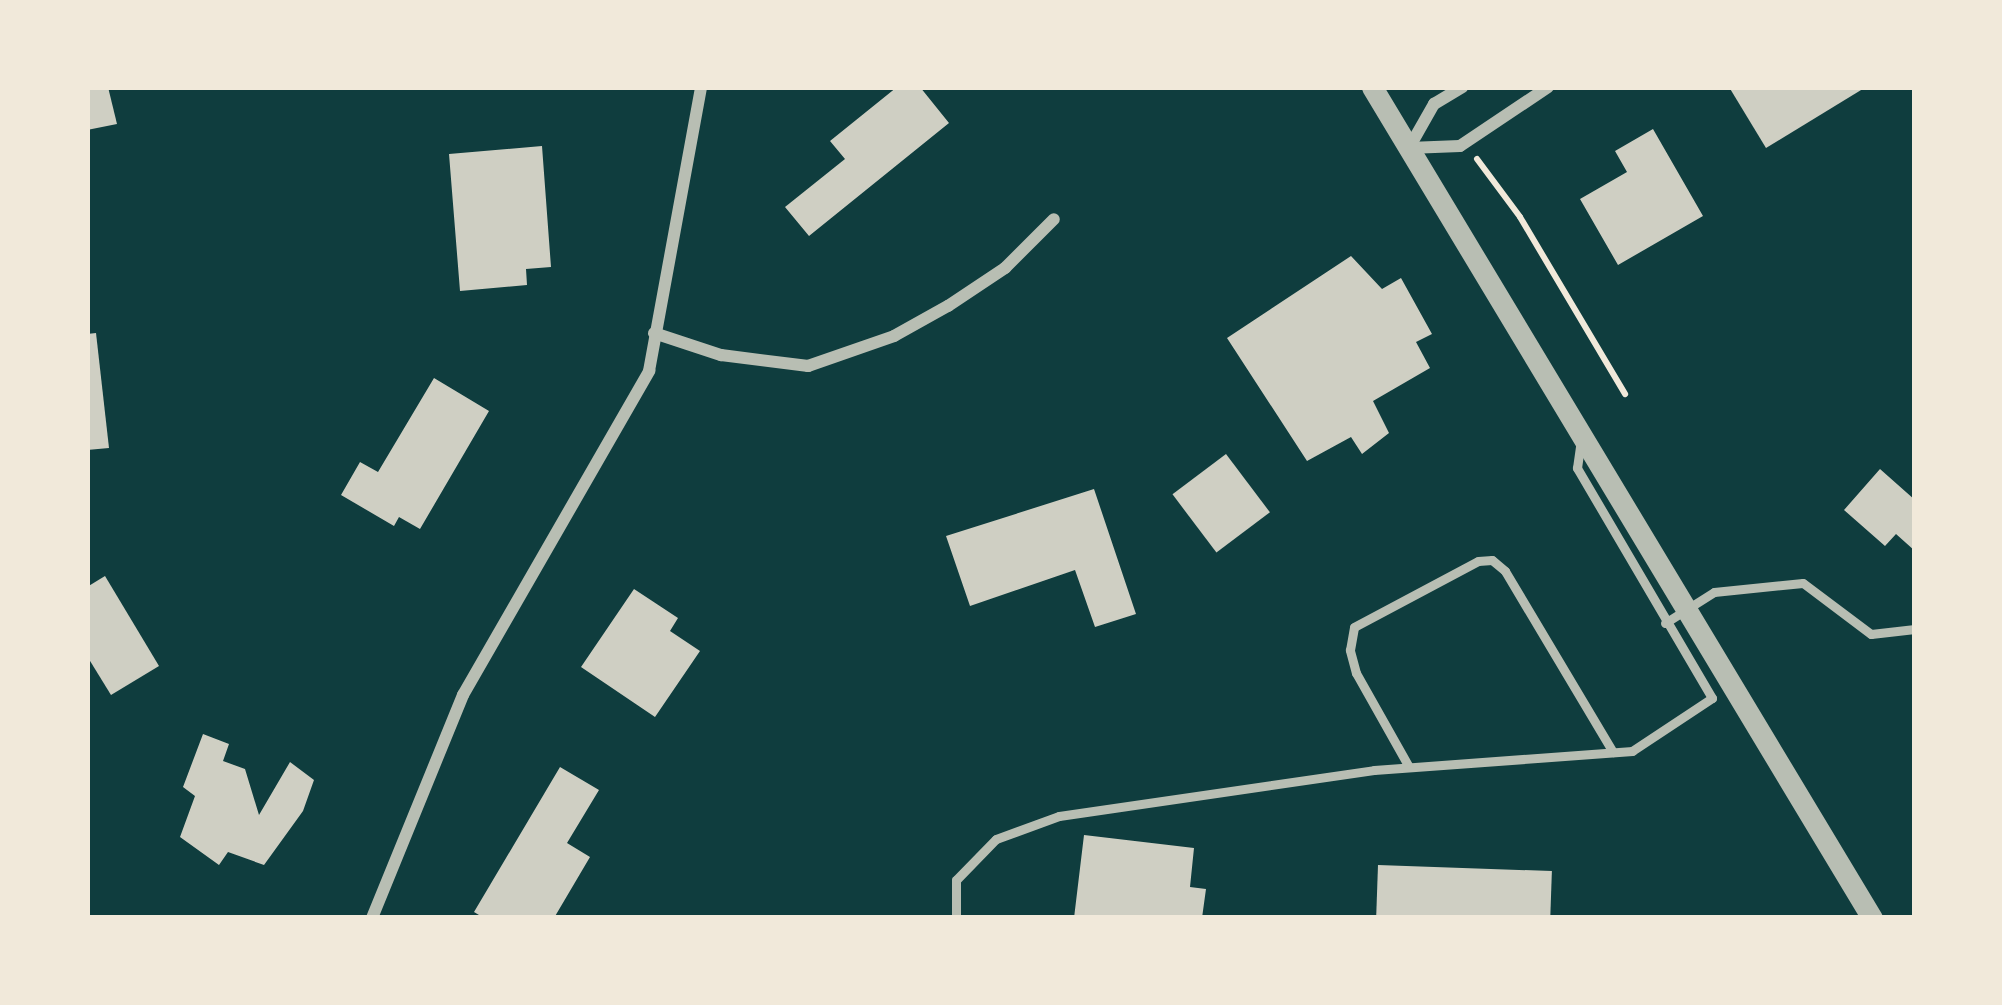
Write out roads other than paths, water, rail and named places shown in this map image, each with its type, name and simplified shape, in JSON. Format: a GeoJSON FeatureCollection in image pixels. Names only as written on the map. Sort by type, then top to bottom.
{"type":"FeatureCollection","features":[{"type":"Feature","properties":{"kind":"street"},"geometry":{"type":"LineString","coordinates":[[372,918],[463,695],[649,371],[700,87]]}},
{"type":"Feature","properties":{"kind":"street"},"geometry":{"type":"LineString","coordinates":[[1372,87],[1872,918]]}},
{"type":"Feature","properties":{"kind":"street"},"geometry":{"type":"LineString","coordinates":[[1409,148],[1434,104],[1462,87]]}},
{"type":"Feature","properties":{"kind":"street"},"geometry":{"type":"LineString","coordinates":[[1409,148],[1465,143],[1548,87]]}},
{"type":"Feature","properties":{"kind":"street"},"geometry":{"type":"LineString","coordinates":[[654,333],[721,355],[808,366],[894,336],[948,306],[1005,268],[1054,219]]}},
{"type":"Feature","properties":{"kind":"lane"},"geometry":{"type":"LineString","coordinates":[[956,918],[956,880],[997,839],[1059,816],[1409,767],[1632,751],[1712,698],[1577,468],[1581,435]]}},
{"type":"Feature","properties":{"kind":"lane"},"geometry":{"type":"LineString","coordinates":[[1409,767],[1356,673],[1350,650],[1354,627],[1478,561],[1492,560],[1505,571],[1613,752]]}},
{"type":"Feature","properties":{"kind":"lane"},"geometry":{"type":"LineString","coordinates":[[1665,623],[1714,592],[1803,583],[1870,634],[1915,628]]}}]}
